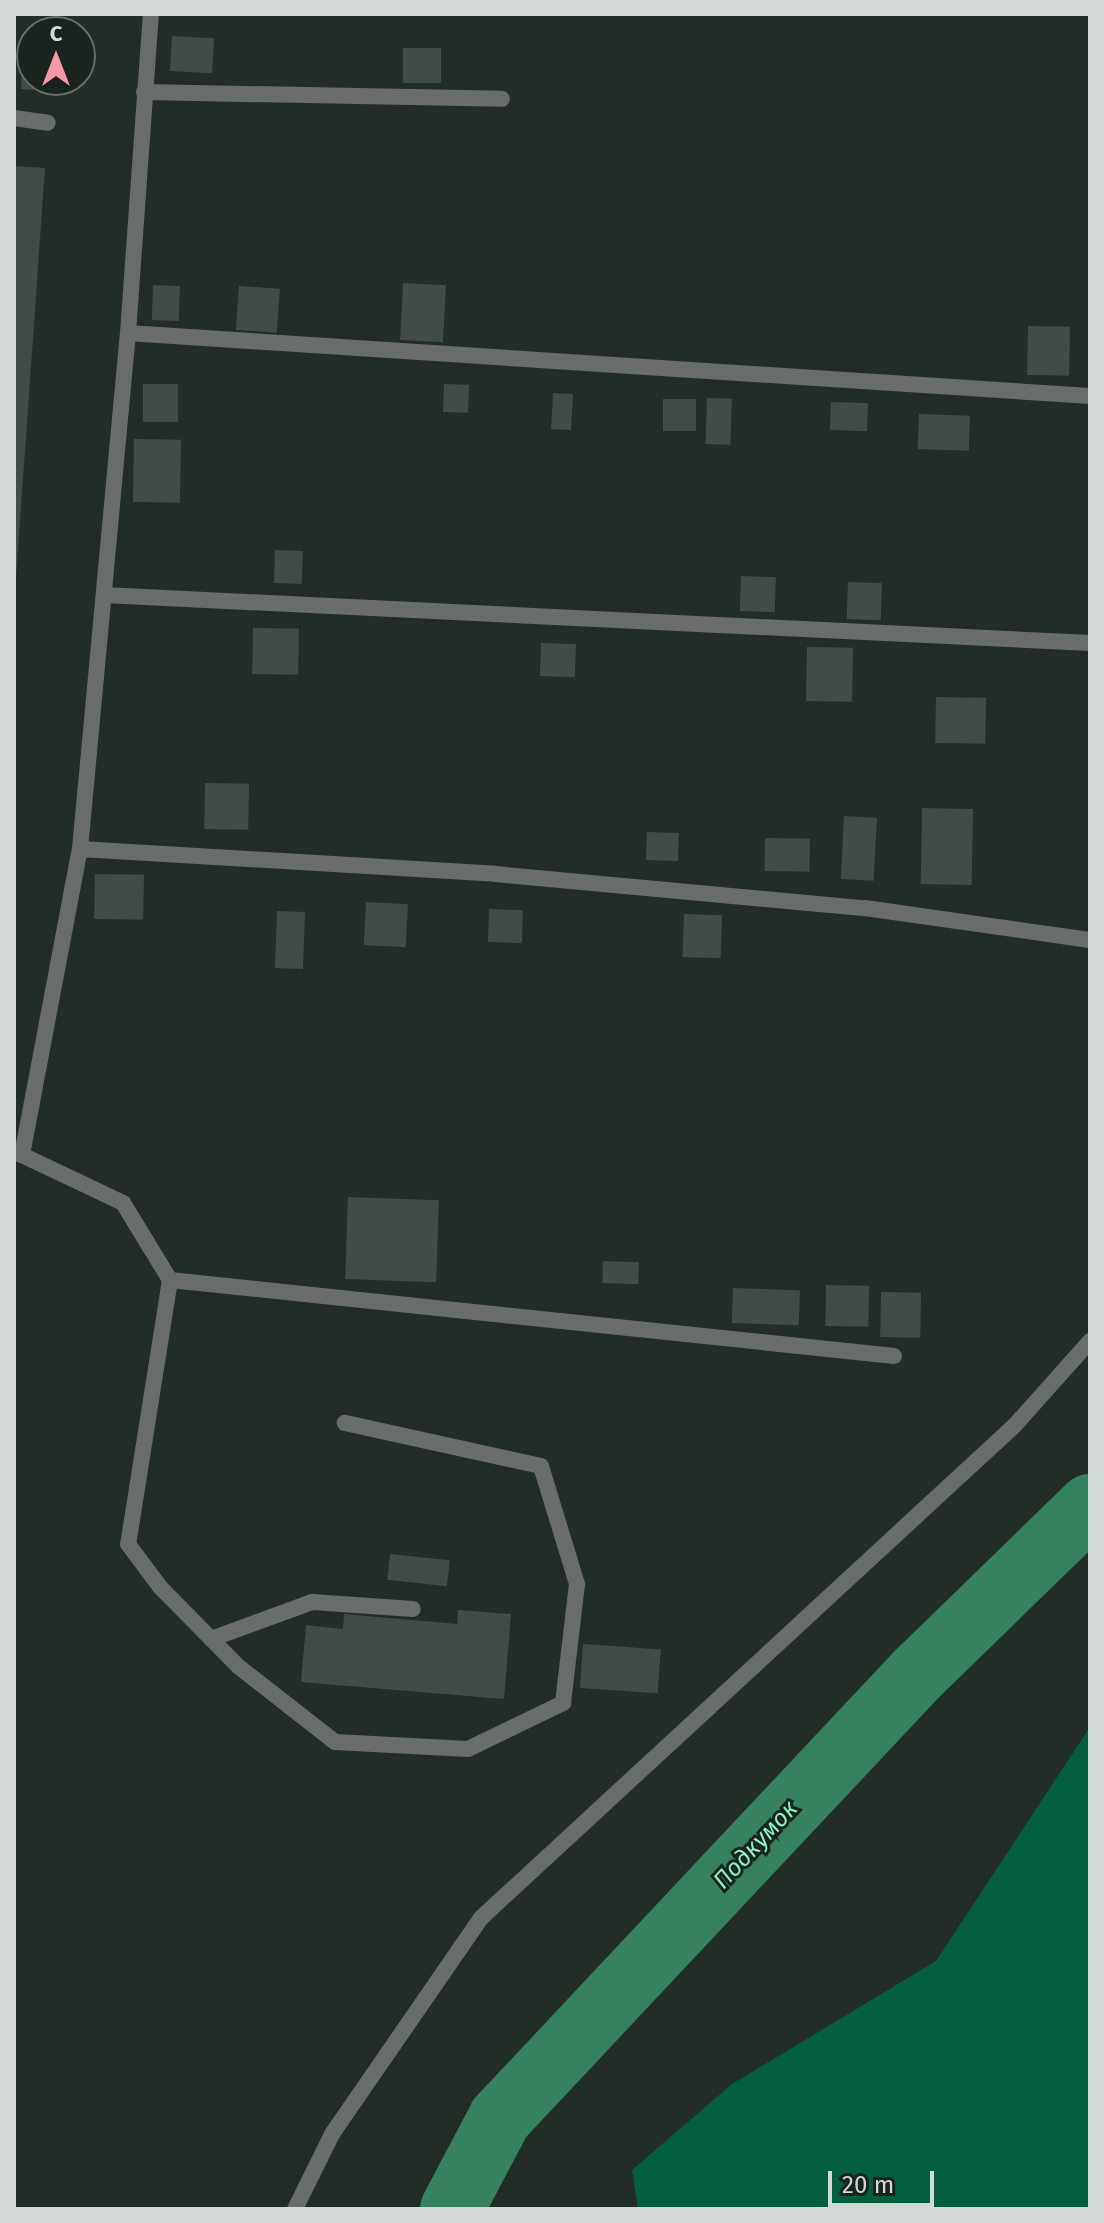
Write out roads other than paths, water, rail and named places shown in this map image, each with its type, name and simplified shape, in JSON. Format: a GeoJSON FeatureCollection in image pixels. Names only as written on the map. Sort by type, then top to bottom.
{"type":"FeatureCollection","features":[{"type":"Feature","properties":{"kind":"street"},"geometry":{"type":"LineString","coordinates":[[151,14],[128,333],[80,849],[18,1154],[123,1203],[170,1280],[128,1544],[160,1587],[211,1639],[335,1742],[468,1749],[563,1703],[577,1584],[541,1466],[345,1423]]}},
{"type":"Feature","properties":{"kind":"street"},"geometry":{"type":"LineString","coordinates":[[144,92],[502,99]]}},
{"type":"Feature","properties":{"kind":"street"},"geometry":{"type":"LineString","coordinates":[[14,118],[48,123]]}},
{"type":"Feature","properties":{"kind":"street"},"geometry":{"type":"LineString","coordinates":[[128,333],[1090,396]]}},
{"type":"Feature","properties":{"kind":"street"},"geometry":{"type":"LineString","coordinates":[[104,595],[1090,643]]}},
{"type":"Feature","properties":{"kind":"street"},"geometry":{"type":"LineString","coordinates":[[80,849],[618,885],[865,908],[1090,940]]}},
{"type":"Feature","properties":{"kind":"street"},"geometry":{"type":"LineString","coordinates":[[170,1280],[894,1356]]}},
{"type":"Feature","properties":{"kind":"street"},"geometry":{"type":"LineString","coordinates":[[295,2209],[332,2134],[481,1918],[1015,1425],[1090,1341]]}},
{"type":"Feature","properties":{"kind":"street"},"geometry":{"type":"LineString","coordinates":[[211,1639],[312,1602],[413,1609]]}},
{"type":"Feature","properties":{"kind":"waterway","name":"Подкумок"},"geometry":{"type":"LineString","coordinates":[[452,2209],[500,2118],[917,1674],[1090,1506]]}}]}
